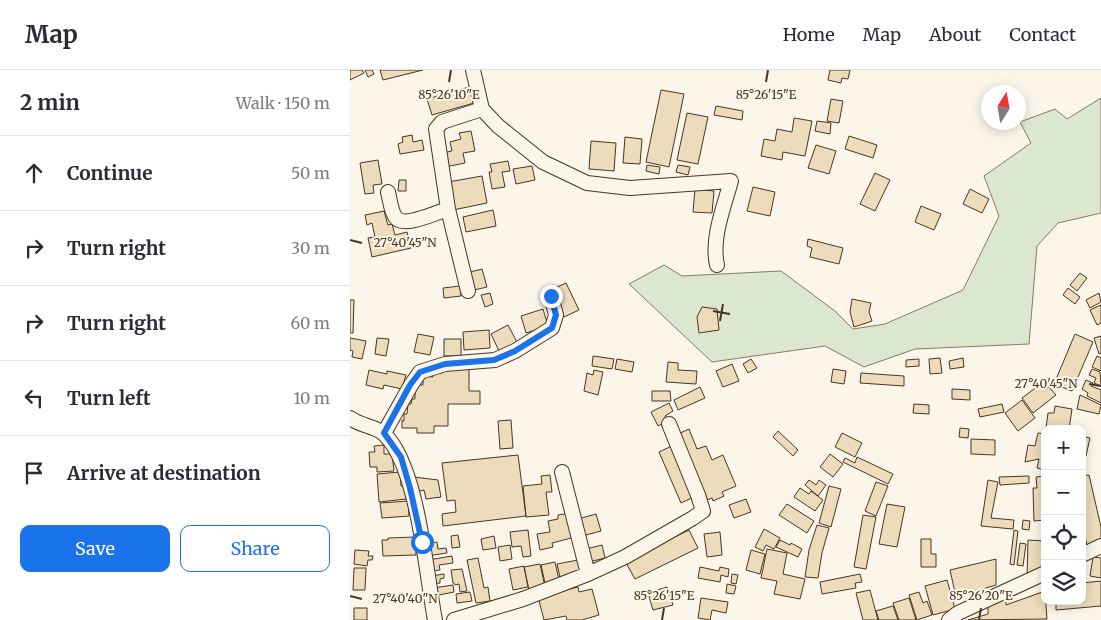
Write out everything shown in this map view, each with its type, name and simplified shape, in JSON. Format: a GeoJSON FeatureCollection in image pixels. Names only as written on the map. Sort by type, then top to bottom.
{"type":"FeatureCollection","features":[{"type":"Feature","properties":{"kind":"street"},"geometry":{"type":"LineString","coordinates":[[473,70],[482,110],[543,162],[587,183],[630,188],[731,181],[719,223],[714,255],[717,266]]}},
{"type":"Feature","properties":{"kind":"street"},"geometry":{"type":"LineString","coordinates":[[468,291],[448,209],[436,129],[442,122],[482,110]]}},
{"type":"Feature","properties":{"kind":"street"},"geometry":{"type":"LineString","coordinates":[[388,192],[395,217],[399,221],[407,222],[448,209]]}},
{"type":"Feature","properties":{"kind":"street"},"geometry":{"type":"LineString","coordinates":[[384,433],[410,385],[420,372],[445,364],[494,360],[515,351],[552,328],[556,315],[551,296]]}},
{"type":"Feature","properties":{"kind":"street"},"geometry":{"type":"LineString","coordinates":[[352,424],[384,433],[401,457],[422,542],[435,620]]}},
{"type":"Feature","properties":{"kind":"street"},"geometry":{"type":"LineString","coordinates":[[454,620],[523,599],[588,574],[625,557],[703,511],[670,424]]}},
{"type":"Feature","properties":{"kind":"street"},"geometry":{"type":"LineString","coordinates":[[562,472],[588,574]]}},
{"type":"Feature","properties":{"kind":"street"},"geometry":{"type":"LineString","coordinates":[[1086,553],[1101,546]]}},
{"type":"Feature","properties":{"kind":"street"},"geometry":{"type":"LineString","coordinates":[[950,620],[958,614],[1041,575]]}},
{"type":"Feature","properties":{"kind":"green space"},"geometry":{"type":"Polygon","coordinates":[[[1101,98],[1101,213],[1058,223],[1037,246],[1029,344],[915,349],[864,367],[825,346],[712,362],[629,284],[664,265],[682,276],[781,271],[835,311],[853,329],[885,324],[963,290],[999,216],[984,176],[1031,143],[1024,130],[1026,130],[1026,120],[1055,109],[1067,119],[1101,98]]]}},
{"type":"Feature","properties":{"kind":"building"},"geometry":{"type":"Polygon","coordinates":[[[350,70],[362,70],[364,73],[350,80],[350,70]]]}},
{"type":"Feature","properties":{"kind":"building"},"geometry":{"type":"Polygon","coordinates":[[[365,70],[372,70],[374,74],[368,77],[365,70]]]}},
{"type":"Feature","properties":{"kind":"building"},"geometry":{"type":"Polygon","coordinates":[[[380,70],[423,70],[383,80],[380,70]]]}},
{"type":"Feature","properties":{"kind":"building"},"geometry":{"type":"Polygon","coordinates":[[[830,70],[850,70],[848,79],[842,78],[841,83],[828,80],[830,70]]]}},
{"type":"Feature","properties":{"kind":"building"},"geometry":{"type":"Polygon","coordinates":[[[469,87],[474,103],[432,115],[427,99],[469,87]]]}},
{"type":"Feature","properties":{"kind":"building"},"geometry":{"type":"Polygon","coordinates":[[[661,90],[684,94],[669,167],[646,162],[661,90]]]}},
{"type":"Feature","properties":{"kind":"building"},"geometry":{"type":"Polygon","coordinates":[[[831,99],[843,101],[839,123],[827,121],[831,99]]]}},
{"type":"Feature","properties":{"kind":"building"},"geometry":{"type":"Polygon","coordinates":[[[716,106],[743,111],[742,120],[714,115],[716,106]]]}},
{"type":"Feature","properties":{"kind":"building"},"geometry":{"type":"Polygon","coordinates":[[[687,113],[708,117],[698,164],[677,160],[687,113]]]}},
{"type":"Feature","properties":{"kind":"building"},"geometry":{"type":"Polygon","coordinates":[[[794,118],[812,121],[805,156],[783,152],[782,160],[761,156],[764,139],[775,141],[777,129],[792,132],[794,118]]]}},
{"type":"Feature","properties":{"kind":"building"},"geometry":{"type":"Polygon","coordinates":[[[817,121],[831,123],[830,134],[815,131],[817,121]]]}},
{"type":"Feature","properties":{"kind":"building"},"geometry":{"type":"Polygon","coordinates":[[[471,131],[475,151],[463,153],[465,163],[445,167],[442,153],[452,151],[450,142],[461,139],[459,133],[471,131]]]}},
{"type":"Feature","properties":{"kind":"building"},"geometry":{"type":"Polygon","coordinates":[[[412,135],[413,142],[422,140],[424,150],[400,154],[398,144],[403,142],[402,137],[412,135]]]}},
{"type":"Feature","properties":{"kind":"building"},"geometry":{"type":"Polygon","coordinates":[[[849,136],[877,145],[873,158],[845,149],[849,136]]]}},
{"type":"Feature","properties":{"kind":"building"},"geometry":{"type":"Polygon","coordinates":[[[625,137],[642,139],[640,164],[623,163],[625,137]]]}},
{"type":"Feature","properties":{"kind":"building"},"geometry":{"type":"Polygon","coordinates":[[[591,141],[616,143],[614,171],[589,169],[591,141]]]}},
{"type":"Feature","properties":{"kind":"building"},"geometry":{"type":"Polygon","coordinates":[[[816,145],[836,151],[829,174],[808,168],[816,145]]]}},
{"type":"Feature","properties":{"kind":"building"},"geometry":{"type":"Polygon","coordinates":[[[378,160],[382,184],[373,185],[374,193],[365,194],[360,163],[378,160]]]}},
{"type":"Feature","properties":{"kind":"building"},"geometry":{"type":"Polygon","coordinates":[[[508,161],[510,171],[502,172],[505,187],[492,189],[489,172],[492,172],[490,164],[508,161]]]}},
{"type":"Feature","properties":{"kind":"building"},"geometry":{"type":"Polygon","coordinates":[[[647,165],[660,167],[659,174],[646,171],[647,165]]]}},
{"type":"Feature","properties":{"kind":"building"},"geometry":{"type":"Polygon","coordinates":[[[678,165],[690,167],[688,175],[676,172],[678,165]]]}},
{"type":"Feature","properties":{"kind":"building"},"geometry":{"type":"Polygon","coordinates":[[[532,166],[535,180],[516,184],[513,169],[532,166]]]}},
{"type":"Feature","properties":{"kind":"building"},"geometry":{"type":"Polygon","coordinates":[[[875,173],[890,180],[875,211],[860,204],[875,173]]]}},
{"type":"Feature","properties":{"kind":"building"},"geometry":{"type":"Polygon","coordinates":[[[482,176],[487,203],[453,210],[448,182],[482,176]]]}},
{"type":"Feature","properties":{"kind":"building"},"geometry":{"type":"Polygon","coordinates":[[[399,180],[406,180],[406,191],[398,191],[399,180]]]}},
{"type":"Feature","properties":{"kind":"building"},"geometry":{"type":"Polygon","coordinates":[[[753,187],[775,192],[770,216],[747,211],[753,187]]]}},
{"type":"Feature","properties":{"kind":"building"},"geometry":{"type":"Polygon","coordinates":[[[695,189],[714,191],[712,213],[693,212],[695,189]]]}},
{"type":"Feature","properties":{"kind":"building"},"geometry":{"type":"Polygon","coordinates":[[[970,189],[989,199],[982,213],[963,204],[970,189]]]}},
{"type":"Feature","properties":{"kind":"building"},"geometry":{"type":"Polygon","coordinates":[[[921,206],[941,214],[934,230],[915,222],[921,206]]]}},
{"type":"Feature","properties":{"kind":"building"},"geometry":{"type":"Polygon","coordinates":[[[493,210],[496,226],[466,232],[463,217],[493,210]]]}},
{"type":"Feature","properties":{"kind":"building"},"geometry":{"type":"Polygon","coordinates":[[[384,211],[388,225],[392,224],[395,235],[407,232],[411,248],[372,257],[368,238],[375,237],[372,223],[367,225],[365,215],[384,211]]]}},
{"type":"Feature","properties":{"kind":"building"},"geometry":{"type":"Polygon","coordinates":[[[808,239],[843,248],[839,264],[810,257],[812,248],[807,246],[808,239]]]}},
{"type":"Feature","properties":{"kind":"building"},"geometry":{"type":"Polygon","coordinates":[[[482,269],[487,287],[474,290],[470,272],[482,269]]]}},
{"type":"Feature","properties":{"kind":"building"},"geometry":{"type":"Polygon","coordinates":[[[1080,273],[1087,278],[1077,291],[1070,285],[1080,273]]]}},
{"type":"Feature","properties":{"kind":"building"},"geometry":{"type":"Polygon","coordinates":[[[566,283],[579,310],[564,317],[556,302],[561,299],[555,288],[566,283]]]}},
{"type":"Feature","properties":{"kind":"building"},"geometry":{"type":"Polygon","coordinates":[[[460,286],[461,296],[444,298],[443,288],[460,286]]]}},
{"type":"Feature","properties":{"kind":"building"},"geometry":{"type":"Polygon","coordinates":[[[1068,288],[1080,297],[1075,304],[1063,295],[1068,288]]]}},
{"type":"Feature","properties":{"kind":"building"},"geometry":{"type":"Polygon","coordinates":[[[490,293],[493,304],[485,307],[481,295],[490,293]]]}},
{"type":"Feature","properties":{"kind":"building"},"geometry":{"type":"Polygon","coordinates":[[[1099,293],[1101,302],[1090,308],[1086,300],[1099,293]]]}},
{"type":"Feature","properties":{"kind":"building"},"geometry":{"type":"Polygon","coordinates":[[[852,299],[871,303],[869,312],[872,321],[854,327],[850,312],[852,299]]]}},
{"type":"Feature","properties":{"kind":"building"},"geometry":{"type":"Polygon","coordinates":[[[350,300],[354,300],[353,333],[350,333],[350,300]]]}},
{"type":"Feature","properties":{"kind":"building"},"geometry":{"type":"Polygon","coordinates":[[[1101,305],[1101,323],[1097,325],[1090,310],[1101,305]]]}},
{"type":"Feature","properties":{"kind":"building"},"geometry":{"type":"Polygon","coordinates":[[[702,307],[717,309],[719,330],[699,333],[697,317],[702,307]]]}},
{"type":"Feature","properties":{"kind":"building"},"geometry":{"type":"Polygon","coordinates":[[[543,309],[548,326],[526,333],[521,316],[543,309]]]}},
{"type":"Feature","properties":{"kind":"building"},"geometry":{"type":"Polygon","coordinates":[[[508,325],[518,344],[500,353],[491,334],[508,325]]]}},
{"type":"Feature","properties":{"kind":"building"},"geometry":{"type":"Polygon","coordinates":[[[489,330],[490,348],[464,350],[463,332],[489,330]]]}},
{"type":"Feature","properties":{"kind":"building"},"geometry":{"type":"Polygon","coordinates":[[[418,334],[434,337],[430,355],[414,352],[418,334]]]}},
{"type":"Feature","properties":{"kind":"building"},"geometry":{"type":"Polygon","coordinates":[[[1075,334],[1093,342],[1072,391],[1054,384],[1075,334]]]}},
{"type":"Feature","properties":{"kind":"building"},"geometry":{"type":"Polygon","coordinates":[[[1101,336],[1101,353],[1099,354],[1094,338],[1101,336]]]}},
{"type":"Feature","properties":{"kind":"building"},"geometry":{"type":"Polygon","coordinates":[[[350,338],[366,341],[362,359],[352,357],[353,351],[350,350],[350,338]]]}},
{"type":"Feature","properties":{"kind":"building"},"geometry":{"type":"Polygon","coordinates":[[[377,338],[389,339],[386,356],[375,354],[377,338]]]}},
{"type":"Feature","properties":{"kind":"building"},"geometry":{"type":"Polygon","coordinates":[[[444,339],[461,339],[461,356],[444,356],[444,339]]]}},
{"type":"Feature","properties":{"kind":"building"},"geometry":{"type":"Polygon","coordinates":[[[593,356],[614,359],[612,369],[592,366],[593,356]]]}},
{"type":"Feature","properties":{"kind":"building"},"geometry":{"type":"Polygon","coordinates":[[[1097,356],[1101,358],[1101,371],[1092,367],[1097,356]]]}},
{"type":"Feature","properties":{"kind":"building"},"geometry":{"type":"Polygon","coordinates":[[[940,358],[942,373],[930,374],[929,359],[940,358]]]}},
{"type":"Feature","properties":{"kind":"building"},"geometry":{"type":"Polygon","coordinates":[[[963,358],[964,367],[950,369],[949,361],[963,358]]]}},
{"type":"Feature","properties":{"kind":"building"},"geometry":{"type":"Polygon","coordinates":[[[617,359],[634,362],[632,372],[615,369],[617,359]]]}},
{"type":"Feature","properties":{"kind":"building"},"geometry":{"type":"Polygon","coordinates":[[[751,359],[757,368],[748,373],[743,364],[751,359]]]}},
{"type":"Feature","properties":{"kind":"building"},"geometry":{"type":"Polygon","coordinates":[[[919,359],[919,366],[906,367],[906,360],[919,359]]]}},
{"type":"Feature","properties":{"kind":"building"},"geometry":{"type":"Polygon","coordinates":[[[668,362],[678,363],[678,370],[697,371],[696,384],[666,382],[668,362]]]}},
{"type":"Feature","properties":{"kind":"building"},"geometry":{"type":"Polygon","coordinates":[[[732,364],[739,381],[723,387],[716,371],[732,364]]]}},
{"type":"Feature","properties":{"kind":"building"},"geometry":{"type":"Polygon","coordinates":[[[469,367],[469,391],[480,391],[480,404],[448,404],[448,426],[434,426],[434,433],[417,433],[417,428],[402,428],[402,420],[404,421],[404,414],[407,414],[408,404],[411,404],[412,399],[415,399],[415,385],[423,385],[423,376],[433,377],[433,372],[442,373],[442,370],[469,367]]]}},
{"type":"Feature","properties":{"kind":"building"},"geometry":{"type":"Polygon","coordinates":[[[833,369],[846,371],[844,384],[831,382],[833,369]]]}},
{"type":"Feature","properties":{"kind":"building"},"geometry":{"type":"Polygon","coordinates":[[[1092,369],[1100,372],[1101,386],[1094,383],[1096,378],[1089,375],[1092,369]]]}},
{"type":"Feature","properties":{"kind":"building"},"geometry":{"type":"Polygon","coordinates":[[[369,370],[387,374],[387,371],[406,375],[402,389],[384,385],[383,389],[366,385],[369,370]]]}},
{"type":"Feature","properties":{"kind":"building"},"geometry":{"type":"Polygon","coordinates":[[[594,370],[603,372],[598,395],[584,391],[587,373],[593,375],[594,370]]]}},
{"type":"Feature","properties":{"kind":"building"},"geometry":{"type":"Polygon","coordinates":[[[861,373],[904,376],[904,386],[860,383],[861,373]]]}},
{"type":"Feature","properties":{"kind":"building"},"geometry":{"type":"Polygon","coordinates":[[[1086,380],[1093,383],[1091,386],[1101,390],[1101,403],[1087,396],[1088,393],[1082,389],[1086,380]]]}},
{"type":"Feature","properties":{"kind":"building"},"geometry":{"type":"Polygon","coordinates":[[[1042,383],[1047,388],[1049,387],[1056,395],[1033,413],[1022,398],[1042,383]]]}},
{"type":"Feature","properties":{"kind":"building"},"geometry":{"type":"Polygon","coordinates":[[[700,387],[705,398],[678,410],[674,400],[700,387]]]}},
{"type":"Feature","properties":{"kind":"building"},"geometry":{"type":"Polygon","coordinates":[[[952,389],[970,390],[970,400],[952,399],[952,389]]]}},
{"type":"Feature","properties":{"kind":"building"},"geometry":{"type":"Polygon","coordinates":[[[652,391],[670,391],[671,401],[652,401],[652,391]]]}},
{"type":"Feature","properties":{"kind":"building"},"geometry":{"type":"Polygon","coordinates":[[[1080,395],[1101,405],[1099,414],[1077,409],[1080,395]]]}},
{"type":"Feature","properties":{"kind":"building"},"geometry":{"type":"Polygon","coordinates":[[[1022,400],[1035,418],[1018,431],[1005,413],[1022,400]]]}},
{"type":"Feature","properties":{"kind":"building"},"geometry":{"type":"Polygon","coordinates":[[[669,403],[673,411],[665,416],[667,421],[658,426],[651,412],[669,403]]]}},
{"type":"Feature","properties":{"kind":"building"},"geometry":{"type":"Polygon","coordinates":[[[914,404],[929,405],[929,414],[913,413],[914,404]]]}},
{"type":"Feature","properties":{"kind":"building"},"geometry":{"type":"Polygon","coordinates":[[[1002,404],[1004,412],[980,417],[978,409],[1002,404]]]}},
{"type":"Feature","properties":{"kind":"building"},"geometry":{"type":"Polygon","coordinates":[[[1055,406],[1072,409],[1070,425],[1046,425],[1048,413],[1054,413],[1055,406]]]}},
{"type":"Feature","properties":{"kind":"building"},"geometry":{"type":"Polygon","coordinates":[[[511,420],[513,448],[500,449],[498,421],[511,420]]]}},
{"type":"Feature","properties":{"kind":"building"},"geometry":{"type":"Polygon","coordinates":[[[960,428],[969,429],[968,438],[959,437],[960,428]]]}},
{"type":"Feature","properties":{"kind":"building"},"geometry":{"type":"Polygon","coordinates":[[[689,429],[697,449],[706,446],[712,460],[723,455],[736,486],[722,492],[724,496],[713,501],[712,498],[705,501],[676,435],[689,429]]]}},
{"type":"Feature","properties":{"kind":"building"},"geometry":{"type":"Polygon","coordinates":[[[778,431],[798,450],[793,456],[773,437],[778,431]]]}},
{"type":"Feature","properties":{"kind":"building"},"geometry":{"type":"Polygon","coordinates":[[[842,433],[862,443],[855,457],[835,447],[842,433]]]}},
{"type":"Feature","properties":{"kind":"building"},"geometry":{"type":"Polygon","coordinates":[[[1038,433],[1041,433],[1041,469],[1037,468],[1039,459],[1025,462],[1028,445],[1035,446],[1038,433]]]}},
{"type":"Feature","properties":{"kind":"building"},"geometry":{"type":"Polygon","coordinates":[[[1086,437],[1090,438],[1086,456],[1086,437]]]}},
{"type":"Feature","properties":{"kind":"building"},"geometry":{"type":"Polygon","coordinates":[[[971,439],[995,440],[995,455],[971,454],[971,439]]]}},
{"type":"Feature","properties":{"kind":"building"},"geometry":{"type":"Polygon","coordinates":[[[384,445],[384,454],[392,454],[394,471],[377,472],[377,467],[370,467],[369,452],[375,452],[374,446],[384,445]]]}},
{"type":"Feature","properties":{"kind":"building"},"geometry":{"type":"Polygon","coordinates":[[[674,445],[696,496],[681,503],[659,452],[674,445]]]}},
{"type":"Feature","properties":{"kind":"building"},"geometry":{"type":"Polygon","coordinates":[[[830,454],[843,464],[833,477],[820,467],[830,454]]]}},
{"type":"Feature","properties":{"kind":"building"},"geometry":{"type":"Polygon","coordinates":[[[518,455],[526,516],[443,526],[442,514],[456,512],[455,500],[447,501],[442,463],[518,455]]]}},
{"type":"Feature","properties":{"kind":"building"},"geometry":{"type":"Polygon","coordinates":[[[857,457],[893,474],[888,484],[843,462],[845,458],[855,463],[857,457]]]}},
{"type":"Feature","properties":{"kind":"building"},"geometry":{"type":"Polygon","coordinates":[[[400,472],[401,486],[405,486],[406,499],[379,502],[377,474],[400,472]]]}},
{"type":"Feature","properties":{"kind":"building"},"geometry":{"type":"Polygon","coordinates":[[[550,475],[552,492],[546,492],[549,515],[526,517],[523,486],[542,484],[541,476],[550,475]]]}},
{"type":"Feature","properties":{"kind":"building"},"geometry":{"type":"Polygon","coordinates":[[[1086,475],[1089,475],[1101,527],[1101,542],[1087,545],[1086,541],[1086,475]]]}},
{"type":"Feature","properties":{"kind":"building"},"geometry":{"type":"Polygon","coordinates":[[[1029,476],[1029,483],[1000,485],[999,477],[1029,476]]]}},
{"type":"Feature","properties":{"kind":"building"},"geometry":{"type":"Polygon","coordinates":[[[1041,476],[1041,520],[1034,521],[1033,488],[1037,488],[1036,477],[1041,476]]]}},
{"type":"Feature","properties":{"kind":"building"},"geometry":{"type":"Polygon","coordinates":[[[414,477],[438,480],[441,497],[426,499],[424,490],[416,492],[414,477]]]}},
{"type":"Feature","properties":{"kind":"building"},"geometry":{"type":"Polygon","coordinates":[[[809,480],[816,485],[819,480],[826,485],[818,496],[805,485],[809,480]]]}},
{"type":"Feature","properties":{"kind":"building"},"geometry":{"type":"Polygon","coordinates":[[[988,480],[998,482],[991,518],[1014,520],[1013,529],[981,526],[988,480]]]}},
{"type":"Feature","properties":{"kind":"building"},"geometry":{"type":"Polygon","coordinates":[[[876,482],[888,486],[876,516],[865,511],[876,482]]]}},
{"type":"Feature","properties":{"kind":"building"},"geometry":{"type":"Polygon","coordinates":[[[829,486],[841,489],[831,527],[819,523],[829,486]]]}},
{"type":"Feature","properties":{"kind":"building"},"geometry":{"type":"Polygon","coordinates":[[[800,488],[809,494],[811,491],[823,500],[815,511],[794,497],[800,488]]]}},
{"type":"Feature","properties":{"kind":"building"},"geometry":{"type":"Polygon","coordinates":[[[746,499],[751,512],[734,518],[729,505],[746,499]]]}},
{"type":"Feature","properties":{"kind":"building"},"geometry":{"type":"Polygon","coordinates":[[[408,501],[409,516],[382,518],[380,503],[408,501]]]}},
{"type":"Feature","properties":{"kind":"building"},"geometry":{"type":"Polygon","coordinates":[[[787,504],[814,521],[807,533],[779,515],[787,504]]]}},
{"type":"Feature","properties":{"kind":"building"},"geometry":{"type":"Polygon","coordinates":[[[887,504],[905,507],[897,547],[879,544],[887,504]]]}},
{"type":"Feature","properties":{"kind":"building"},"geometry":{"type":"Polygon","coordinates":[[[570,513],[575,537],[552,543],[553,547],[540,550],[537,534],[550,532],[548,521],[558,519],[558,515],[570,513]]]}},
{"type":"Feature","properties":{"kind":"building"},"geometry":{"type":"Polygon","coordinates":[[[596,514],[601,531],[582,536],[578,519],[596,514]]]}},
{"type":"Feature","properties":{"kind":"building"},"geometry":{"type":"Polygon","coordinates":[[[863,515],[876,517],[866,569],[854,567],[863,515]]]}},
{"type":"Feature","properties":{"kind":"building"},"geometry":{"type":"Polygon","coordinates":[[[1023,520],[1030,521],[1029,530],[1022,529],[1023,520]]]}},
{"type":"Feature","properties":{"kind":"building"},"geometry":{"type":"Polygon","coordinates":[[[817,525],[829,528],[818,578],[805,577],[809,550],[817,525]]]}},
{"type":"Feature","properties":{"kind":"building"},"geometry":{"type":"Polygon","coordinates":[[[764,529],[780,538],[774,549],[766,545],[763,551],[755,547],[764,529]]]}},
{"type":"Feature","properties":{"kind":"building"},"geometry":{"type":"Polygon","coordinates":[[[528,530],[531,556],[523,557],[521,546],[512,547],[510,532],[528,530]]]}},
{"type":"Feature","properties":{"kind":"building"},"geometry":{"type":"Polygon","coordinates":[[[689,530],[698,548],[635,579],[625,561],[689,530]]]}},
{"type":"Feature","properties":{"kind":"building"},"geometry":{"type":"Polygon","coordinates":[[[1014,530],[1018,531],[1014,565],[1010,564],[1014,530]]]}},
{"type":"Feature","properties":{"kind":"building"},"geometry":{"type":"Polygon","coordinates":[[[720,532],[722,555],[707,557],[704,534],[720,532]]]}},
{"type":"Feature","properties":{"kind":"building"},"geometry":{"type":"Polygon","coordinates":[[[458,535],[460,547],[452,548],[451,536],[458,535]]]}},
{"type":"Feature","properties":{"kind":"building"},"geometry":{"type":"Polygon","coordinates":[[[494,536],[496,548],[483,550],[481,539],[494,536]]]}},
{"type":"Feature","properties":{"kind":"building"},"geometry":{"type":"Polygon","coordinates":[[[415,537],[416,555],[383,556],[382,540],[415,537]]]}},
{"type":"Feature","properties":{"kind":"building"},"geometry":{"type":"Polygon","coordinates":[[[921,539],[931,539],[931,554],[936,554],[936,567],[921,567],[921,539]]]}},
{"type":"Feature","properties":{"kind":"building"},"geometry":{"type":"Polygon","coordinates":[[[780,540],[802,549],[798,557],[776,547],[780,540]]]}},
{"type":"Feature","properties":{"kind":"building"},"geometry":{"type":"Polygon","coordinates":[[[1028,540],[1041,541],[1041,570],[1027,576],[1028,540]]]}},
{"type":"Feature","properties":{"kind":"building"},"geometry":{"type":"Polygon","coordinates":[[[437,542],[438,549],[446,548],[447,553],[427,556],[426,544],[437,542]]]}},
{"type":"Feature","properties":{"kind":"building"},"geometry":{"type":"Polygon","coordinates":[[[1020,543],[1026,544],[1023,566],[1017,565],[1020,543]]]}},
{"type":"Feature","properties":{"kind":"building"},"geometry":{"type":"Polygon","coordinates":[[[510,545],[512,559],[500,561],[498,547],[510,545]]]}},
{"type":"Feature","properties":{"kind":"building"},"geometry":{"type":"Polygon","coordinates":[[[602,545],[605,558],[589,562],[586,549],[602,545]]]}},
{"type":"Feature","properties":{"kind":"building"},"geometry":{"type":"Polygon","coordinates":[[[767,549],[787,553],[783,574],[805,579],[800,599],[774,594],[777,581],[761,578],[767,549]]]}},
{"type":"Feature","properties":{"kind":"building"},"geometry":{"type":"Polygon","coordinates":[[[355,550],[369,551],[368,556],[373,556],[372,560],[368,560],[367,566],[354,564],[355,550]]]}},
{"type":"Feature","properties":{"kind":"building"},"geometry":{"type":"Polygon","coordinates":[[[751,550],[765,554],[760,574],[746,570],[751,550]]]}},
{"type":"Feature","properties":{"kind":"building"},"geometry":{"type":"Polygon","coordinates":[[[452,556],[453,563],[439,565],[440,570],[430,571],[428,560],[452,556]]]}},
{"type":"Feature","properties":{"kind":"building"},"geometry":{"type":"Polygon","coordinates":[[[1093,557],[1101,558],[1101,578],[1090,576],[1093,557]]]}},
{"type":"Feature","properties":{"kind":"building"},"geometry":{"type":"Polygon","coordinates":[[[478,558],[484,588],[488,587],[490,601],[476,603],[467,560],[478,558]]]}},
{"type":"Feature","properties":{"kind":"building"},"geometry":{"type":"Polygon","coordinates":[[[996,559],[996,585],[956,597],[950,570],[996,559]]]}},
{"type":"Feature","properties":{"kind":"building"},"geometry":{"type":"Polygon","coordinates":[[[578,560],[580,573],[560,577],[557,564],[578,560]]]}},
{"type":"Feature","properties":{"kind":"building"},"geometry":{"type":"Polygon","coordinates":[[[555,562],[559,580],[545,583],[541,565],[555,562]]]}},
{"type":"Feature","properties":{"kind":"building"},"geometry":{"type":"Polygon","coordinates":[[[540,564],[545,587],[529,590],[524,567],[540,564]]]}},
{"type":"Feature","properties":{"kind":"building"},"geometry":{"type":"Polygon","coordinates":[[[524,566],[528,587],[513,590],[509,569],[524,566]]]}},
{"type":"Feature","properties":{"kind":"building"},"geometry":{"type":"Polygon","coordinates":[[[700,567],[719,571],[720,567],[729,569],[728,577],[721,575],[720,582],[698,578],[700,567]]]}},
{"type":"Feature","properties":{"kind":"building"},"geometry":{"type":"Polygon","coordinates":[[[354,568],[366,568],[365,590],[353,590],[354,568]]]}},
{"type":"Feature","properties":{"kind":"building"},"geometry":{"type":"Polygon","coordinates":[[[462,569],[467,591],[460,592],[459,584],[455,585],[453,583],[451,570],[462,569]]]}},
{"type":"Feature","properties":{"kind":"building"},"geometry":{"type":"Polygon","coordinates":[[[444,574],[444,578],[440,579],[440,583],[432,584],[431,576],[444,574]]]}},
{"type":"Feature","properties":{"kind":"building"},"geometry":{"type":"Polygon","coordinates":[[[732,574],[738,575],[736,584],[731,583],[732,574]]]}},
{"type":"Feature","properties":{"kind":"building"},"geometry":{"type":"Polygon","coordinates":[[[860,574],[862,582],[855,583],[856,588],[822,594],[820,582],[860,574]]]}},
{"type":"Feature","properties":{"kind":"building"},"geometry":{"type":"Polygon","coordinates":[[[947,580],[955,609],[933,615],[925,586],[947,580]]]}},
{"type":"Feature","properties":{"kind":"building"},"geometry":{"type":"Polygon","coordinates":[[[1101,581],[1101,606],[1056,610],[1056,605],[1086,605],[1086,583],[1101,581]]]}},
{"type":"Feature","properties":{"kind":"building"},"geometry":{"type":"Polygon","coordinates":[[[727,584],[736,586],[734,594],[726,593],[727,584]]]}},
{"type":"Feature","properties":{"kind":"building"},"geometry":{"type":"Polygon","coordinates":[[[453,585],[454,592],[434,596],[433,588],[453,585]]]}},
{"type":"Feature","properties":{"kind":"building"},"geometry":{"type":"Polygon","coordinates":[[[578,587],[579,592],[592,589],[599,615],[582,620],[567,620],[566,616],[544,620],[538,597],[578,587]]]}},
{"type":"Feature","properties":{"kind":"building"},"geometry":{"type":"Polygon","coordinates":[[[667,587],[673,605],[653,610],[648,593],[667,587]]]}},
{"type":"Feature","properties":{"kind":"building"},"geometry":{"type":"Polygon","coordinates":[[[870,590],[878,620],[863,620],[856,593],[870,590]]]}},
{"type":"Feature","properties":{"kind":"building"},"geometry":{"type":"Polygon","coordinates":[[[470,592],[472,601],[457,603],[456,594],[470,592]]]}},
{"type":"Feature","properties":{"kind":"building"},"geometry":{"type":"Polygon","coordinates":[[[919,592],[923,603],[927,601],[932,615],[917,620],[909,595],[919,592]]]}},
{"type":"Feature","properties":{"kind":"building"},"geometry":{"type":"Polygon","coordinates":[[[1041,592],[1041,605],[1046,605],[1047,619],[968,620],[988,614],[988,605],[1006,599],[1006,605],[1041,592]]]}},
{"type":"Feature","properties":{"kind":"building"},"geometry":{"type":"Polygon","coordinates":[[[701,598],[728,602],[726,613],[712,610],[710,620],[698,618],[701,598]]]}},
{"type":"Feature","properties":{"kind":"building"},"geometry":{"type":"Polygon","coordinates":[[[909,598],[916,620],[899,620],[893,603],[909,598]]]}},
{"type":"Feature","properties":{"kind":"building"},"geometry":{"type":"Polygon","coordinates":[[[893,606],[898,620],[879,620],[876,611],[893,606]]]}},
{"type":"Feature","properties":{"kind":"building"},"geometry":{"type":"Polygon","coordinates":[[[354,608],[367,608],[367,620],[354,620],[354,608]]]}},
{"type":"Feature","properties":{"kind":"route"},"geometry":{"type":"LineString","coordinates":[[422,542],[401,457],[384,433],[410,385],[420,372],[445,364],[494,360],[515,351],[552,328],[556,315],[551,296]]}}]}
